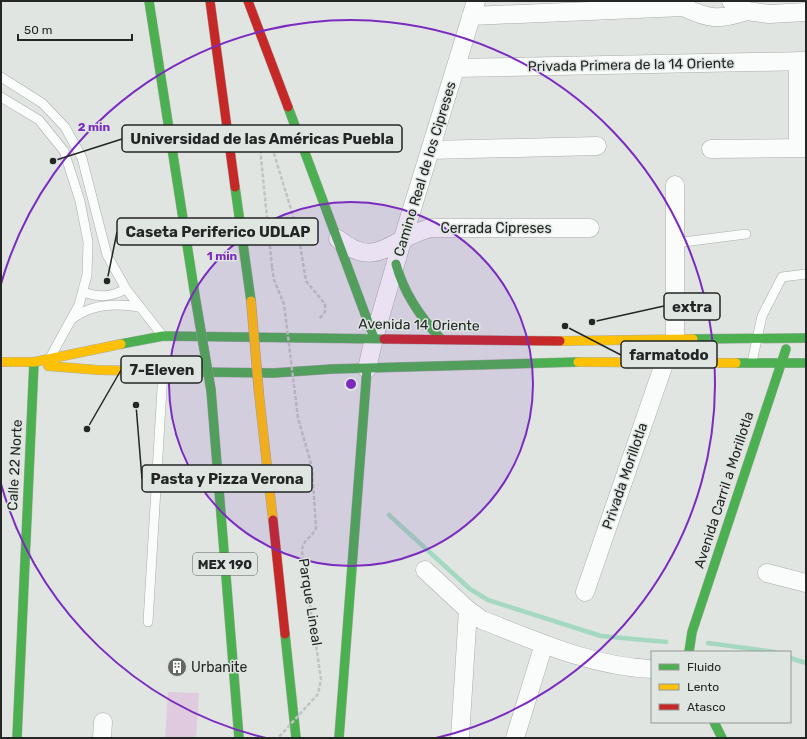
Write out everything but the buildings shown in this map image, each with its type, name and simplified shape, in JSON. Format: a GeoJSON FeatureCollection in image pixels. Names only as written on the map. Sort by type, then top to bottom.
{"type":"FeatureCollection","features":[{"type":"Feature","properties":{"kind":"main road","name":"MEX 190"},"geometry":{"type":"LineString","coordinates":[[149,1],[211,390],[239,738]]}},
{"type":"Feature","properties":{"kind":"main road","name":"MEX 190"},"geometry":{"type":"LineString","coordinates":[[210,1],[251,301],[259,394],[296,738]]}},
{"type":"Feature","properties":{"kind":"main road"},"geometry":{"type":"LineString","coordinates":[[248,1],[374,338]]}},
{"type":"Feature","properties":{"kind":"main road"},"geometry":{"type":"LineString","coordinates":[[396,264],[399,278],[412,305],[420,317],[441,338]]}},
{"type":"Feature","properties":{"kind":"main road","name":"Avenida 14 Oriente"},"geometry":{"type":"LineString","coordinates":[[48,362],[163,336],[441,338],[665,361],[806,363]]}},
{"type":"Feature","properties":{"kind":"main road","name":"Avenida Carril a Morillotla"},"geometry":{"type":"LineString","coordinates":[[689,651],[692,632],[790,338]]}},
{"type":"Feature","properties":{"kind":"main road","name":"Avenida 14 Oriente"},"geometry":{"type":"LineString","coordinates":[[1,362],[48,362],[98,370],[274,373],[332,369],[367,369],[572,352],[675,339],[806,338]]}},
{"type":"Feature","properties":{"kind":"main road","name":"Calle 22 Norte"},"geometry":{"type":"LineString","coordinates":[[17,738],[34,362]]}},
{"type":"Feature","properties":{"kind":"main road"},"geometry":{"type":"LineString","coordinates":[[339,738],[367,369]]}},
{"type":"Feature","properties":{"kind":"main road"},"geometry":{"type":"LineString","coordinates":[[714,723],[722,738]]}},
{"type":"Feature","properties":{"kind":"street"},"geometry":{"type":"LineString","coordinates":[[731,1],[747,11],[769,14],[806,12]]}},
{"type":"Feature","properties":{"kind":"street"},"geometry":{"type":"LineString","coordinates":[[474,9],[688,4],[698,14],[714,18],[731,16],[747,11]]}},
{"type":"Feature","properties":{"kind":"street","name":"Camino Real de los Cipreses"},"geometry":{"type":"LineString","coordinates":[[367,369],[374,338],[403,238],[474,9]]}},
{"type":"Feature","properties":{"kind":"street"},"geometry":{"type":"LineString","coordinates":[[711,149],[802,148],[802,61]]}},
{"type":"Feature","properties":{"kind":"street","name":"Privada Primera de la 14 Oriente"},"geometry":{"type":"LineString","coordinates":[[456,68],[802,61]]}},
{"type":"Feature","properties":{"kind":"street"},"geometry":{"type":"LineString","coordinates":[[430,150],[597,146]]}},
{"type":"Feature","properties":{"kind":"street"},"geometry":{"type":"LineString","coordinates":[[675,185],[675,339]]}},
{"type":"Feature","properties":{"kind":"street","name":"Cerrada Cipreses"},"geometry":{"type":"LineString","coordinates":[[338,239],[355,250],[365,252],[386,250],[413,233],[431,228],[590,228]]}},
{"type":"Feature","properties":{"kind":"street","name":"Privada Morillotla"},"geometry":{"type":"LineString","coordinates":[[585,592],[665,361]]}},
{"type":"Feature","properties":{"kind":"street"},"geometry":{"type":"LineString","coordinates":[[425,570],[468,610],[482,620],[544,644],[599,662],[632,669],[651,669]]}},
{"type":"Feature","properties":{"kind":"street"},"geometry":{"type":"LineString","coordinates":[[767,573],[806,583]]}},
{"type":"Feature","properties":{"kind":"street"},"geometry":{"type":"LineString","coordinates":[[460,738],[468,610]]}},
{"type":"Feature","properties":{"kind":"street"},"geometry":{"type":"LineString","coordinates":[[515,738],[544,644]]}},
{"type":"Feature","properties":{"kind":"lane"},"geometry":{"type":"LineString","coordinates":[[1,93],[5,79],[42,103],[64,127],[82,158],[107,255],[126,289],[163,336]]}},
{"type":"Feature","properties":{"kind":"lane"},"geometry":{"type":"LineString","coordinates":[[1,97],[39,120],[64,151],[80,201],[88,242],[87,275],[83,292],[71,320],[48,362]]}},
{"type":"Feature","properties":{"kind":"lane"},"geometry":{"type":"LineString","coordinates":[[675,243],[746,234]]}},
{"type":"Feature","properties":{"kind":"lane"},"geometry":{"type":"LineString","coordinates":[[88,242],[103,240]]}},
{"type":"Feature","properties":{"kind":"lane"},"geometry":{"type":"LineString","coordinates":[[752,362],[762,316],[782,277],[806,274]]}},
{"type":"Feature","properties":{"kind":"lane"},"geometry":{"type":"LineString","coordinates":[[83,292],[103,297],[112,296],[126,289]]}},
{"type":"Feature","properties":{"kind":"lane"},"geometry":{"type":"LineString","coordinates":[[71,320],[83,312],[101,306],[120,305],[139,307]]}},
{"type":"Feature","properties":{"kind":"lane"},"geometry":{"type":"LineString","coordinates":[[148,622],[163,372]]}},
{"type":"Feature","properties":{"kind":"path","name":"Parque Lineal"},"geometry":{"type":"LineString","coordinates":[[278,738],[318,694],[321,679],[302,551],[304,542],[313,534],[316,528],[314,477],[310,457],[298,418],[284,304],[274,280],[260,148],[272,147],[298,232],[306,282],[326,304],[325,312],[315,322]]}},
{"type":"Feature","properties":{"kind":"path"},"geometry":{"type":"LineString","coordinates":[[281,328],[288,328]]}},
{"type":"Feature","properties":{"kind":"shaded area"},"geometry":{"type":"Polygon","coordinates":[[[168,692],[199,693],[196,738],[165,738],[168,692]]]}},
{"type":"Feature","properties":{"kind":"waterway"},"geometry":{"type":"LineString","coordinates":[[389,515],[470,589],[488,600],[601,636],[666,642]]}},
{"type":"Feature","properties":{"kind":"waterway"},"geometry":{"type":"LineString","coordinates":[[708,643],[768,651]]}},
{"type":"Feature","properties":{"kind":"waterway"},"geometry":{"type":"LineString","coordinates":[[791,658],[806,663]]}},
{"type":"Feature","properties":{"kind":"traffic: fast"},"geometry":{"type":"LineString","coordinates":[[149,1],[196,302]]}},
{"type":"Feature","properties":{"kind":"traffic: fast"},"geometry":{"type":"LineString","coordinates":[[288,107],[374,338]]}},
{"type":"Feature","properties":{"kind":"traffic: fast"},"geometry":{"type":"LineString","coordinates":[[235,187],[251,301]]}},
{"type":"Feature","properties":{"kind":"traffic: fast"},"geometry":{"type":"LineString","coordinates":[[396,264],[408,295],[420,314],[441,339]]}},
{"type":"Feature","properties":{"kind":"traffic: fast"},"geometry":{"type":"LineString","coordinates":[[196,302],[211,390]]}},
{"type":"Feature","properties":{"kind":"traffic: fast"},"geometry":{"type":"LineString","coordinates":[[121,344],[163,336],[384,339]]}},
{"type":"Feature","properties":{"kind":"traffic: fast"},"geometry":{"type":"LineString","coordinates":[[693,339],[806,338]]}},
{"type":"Feature","properties":{"kind":"traffic: fast"},"geometry":{"type":"LineString","coordinates":[[689,651],[692,632],[786,349]]}},
{"type":"Feature","properties":{"kind":"traffic: fast"},"geometry":{"type":"LineString","coordinates":[[17,738],[34,362]]}},
{"type":"Feature","properties":{"kind":"traffic: fast"},"geometry":{"type":"LineString","coordinates":[[194,372],[274,373],[332,369],[578,362]]}},
{"type":"Feature","properties":{"kind":"traffic: fast"},"geometry":{"type":"LineString","coordinates":[[736,363],[806,363]]}},
{"type":"Feature","properties":{"kind":"traffic: fast"},"geometry":{"type":"LineString","coordinates":[[339,738],[367,369]]}},
{"type":"Feature","properties":{"kind":"traffic: fast"},"geometry":{"type":"LineString","coordinates":[[211,390],[239,738]]}},
{"type":"Feature","properties":{"kind":"traffic: fast"},"geometry":{"type":"LineString","coordinates":[[285,634],[296,738]]}},
{"type":"Feature","properties":{"kind":"traffic: fast"},"geometry":{"type":"LineString","coordinates":[[714,723],[722,738]]}},
{"type":"Feature","properties":{"kind":"traffic: slow"},"geometry":{"type":"LineString","coordinates":[[251,301],[259,394]]}},
{"type":"Feature","properties":{"kind":"traffic: slow"},"geometry":{"type":"LineString","coordinates":[[560,341],[693,339]]}},
{"type":"Feature","properties":{"kind":"traffic: slow"},"geometry":{"type":"LineString","coordinates":[[1,362],[34,362],[121,344]]}},
{"type":"Feature","properties":{"kind":"traffic: slow"},"geometry":{"type":"LineString","coordinates":[[578,362],[736,363]]}},
{"type":"Feature","properties":{"kind":"traffic: slow"},"geometry":{"type":"LineString","coordinates":[[48,366],[98,370],[194,372]]}},
{"type":"Feature","properties":{"kind":"traffic: slow"},"geometry":{"type":"LineString","coordinates":[[259,394],[273,520]]}},
{"type":"Feature","properties":{"kind":"traffic: jam"},"geometry":{"type":"LineString","coordinates":[[210,1],[235,187]]}},
{"type":"Feature","properties":{"kind":"traffic: jam"},"geometry":{"type":"LineString","coordinates":[[248,1],[288,107]]}},
{"type":"Feature","properties":{"kind":"traffic: jam"},"geometry":{"type":"LineString","coordinates":[[384,339],[560,341]]}},
{"type":"Feature","properties":{"kind":"traffic: jam"},"geometry":{"type":"LineString","coordinates":[[273,520],[285,634]]}},
{"type":"Feature","properties":{"kind":"place","name":"Universidad de las Américas Puebla"},"geometry":{"type":"Point","coordinates":[53,161]}},
{"type":"Feature","properties":{"kind":"place","name":"Caseta Periferico UDLAP"},"geometry":{"type":"Point","coordinates":[107,281]}},
{"type":"Feature","properties":{"kind":"place","name":"extra"},"geometry":{"type":"Point","coordinates":[592,322]}},
{"type":"Feature","properties":{"kind":"place","name":"farmatodo"},"geometry":{"type":"Point","coordinates":[565,326]}},
{"type":"Feature","properties":{"kind":"place","name":"Pasta y Pizza Verona"},"geometry":{"type":"Point","coordinates":[136,405]}},
{"type":"Feature","properties":{"kind":"place","name":"7-Eleven"},"geometry":{"type":"Point","coordinates":[87,429]}},
{"type":"Feature","properties":{"kind":"place","name":"Urbanite"},"geometry":{"type":"Point","coordinates":[177,667]}}]}
